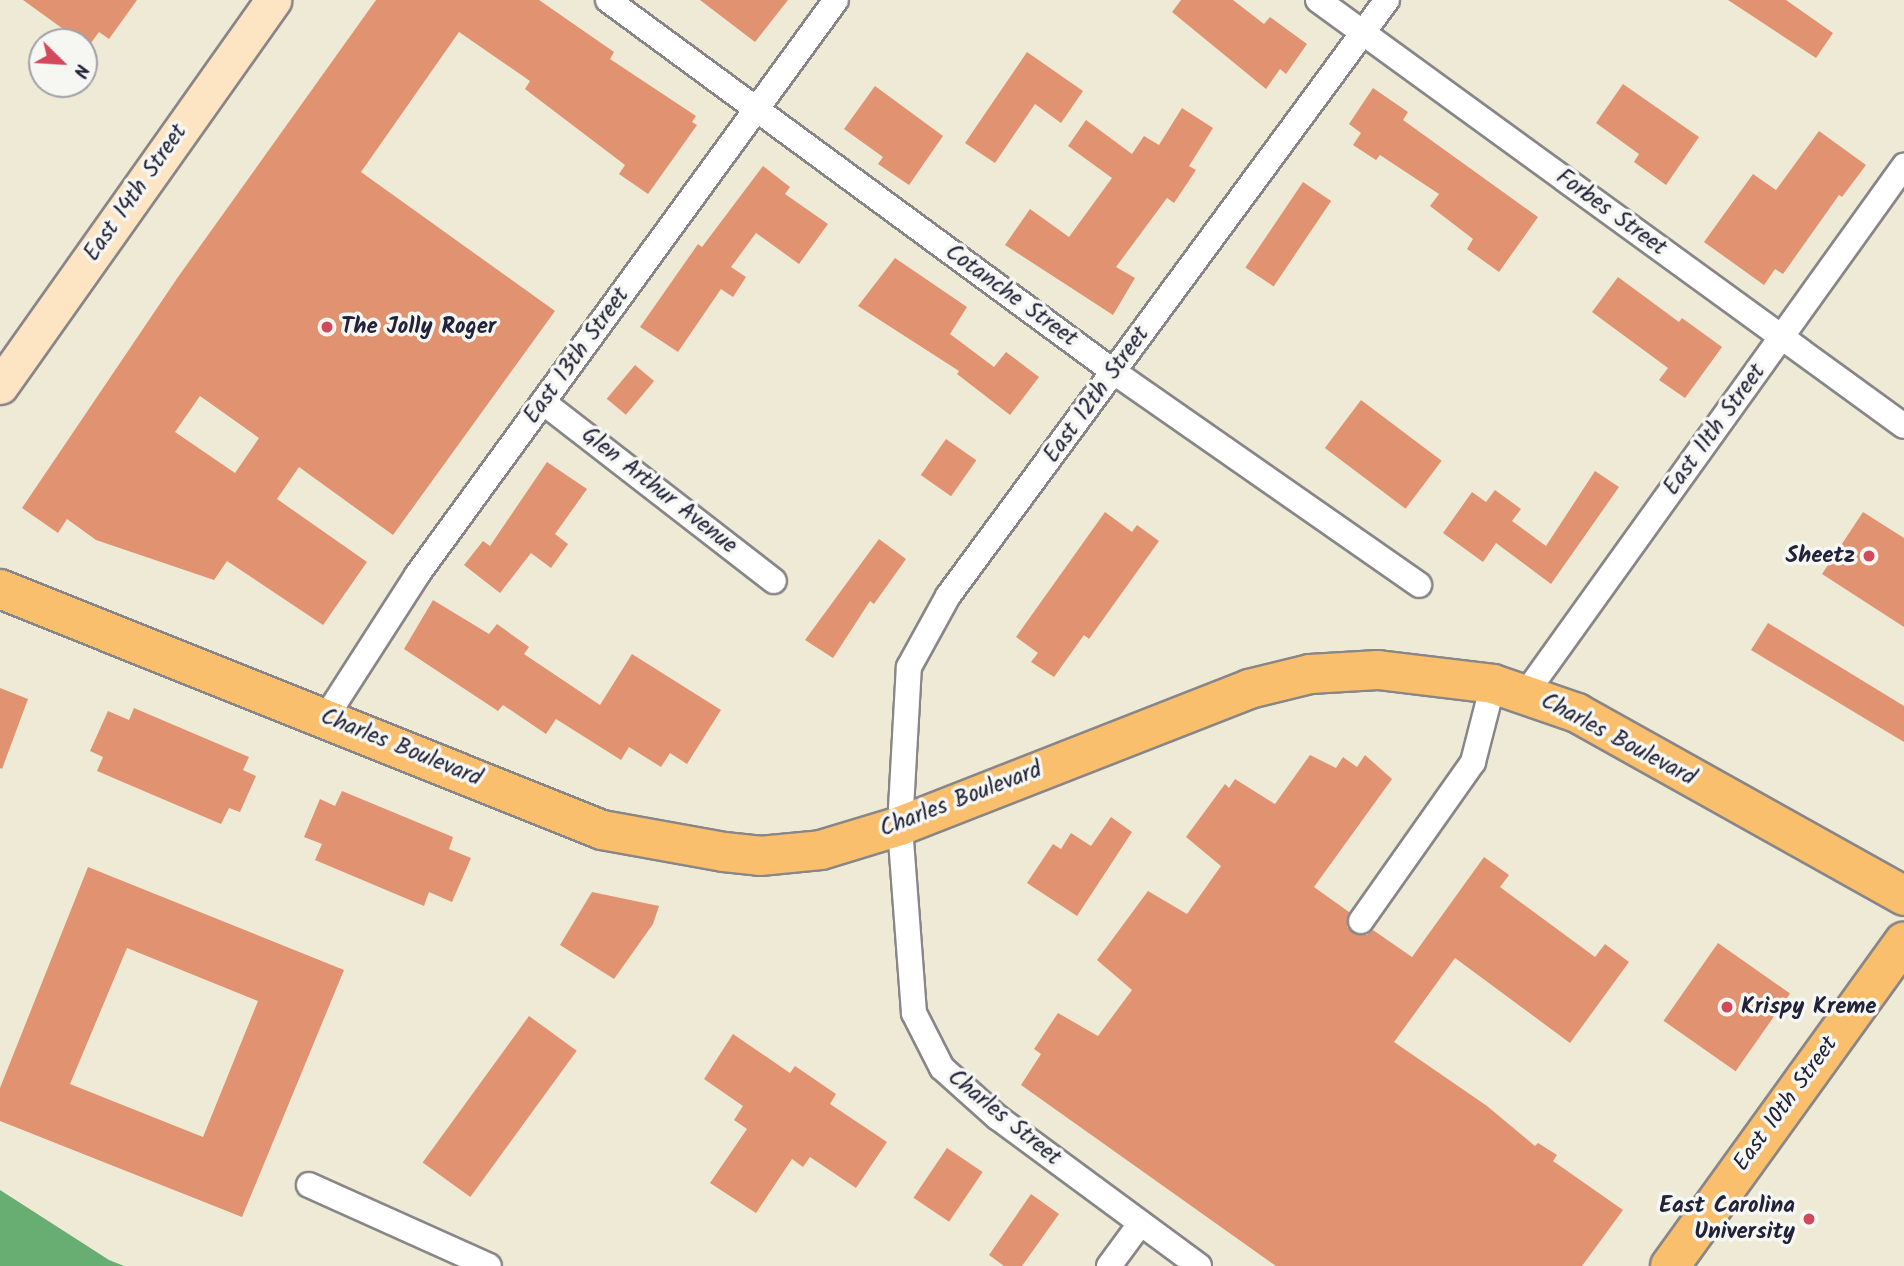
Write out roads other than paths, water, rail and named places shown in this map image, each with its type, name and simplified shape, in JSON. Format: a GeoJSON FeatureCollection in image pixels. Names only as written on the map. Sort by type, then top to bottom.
{"type":"FeatureCollection","features":[{"type":"Feature","properties":{"kind":"main road","name":"Charles Boulevard"},"geometry":{"type":"LineString","coordinates":[[0,589],[326,717],[602,830],[760,856],[821,850],[900,826],[1261,686],[1310,674],[1378,670],[1510,689],[1577,713],[1904,896]]}},
{"type":"Feature","properties":{"kind":"main road","name":"East 10th Street"},"geometry":{"type":"LineString","coordinates":[[1670,1266],[1904,942]]}},
{"type":"Feature","properties":{"kind":"street","name":"East 14th Street"},"geometry":{"type":"LineString","coordinates":[[0,386],[273,0]]}},
{"type":"Feature","properties":{"kind":"street","name":"Cotanche Street"},"geometry":{"type":"LineString","coordinates":[[608,0],[1114,372],[1419,585]]}},
{"type":"Feature","properties":{"kind":"street","name":"East 13th Street"},"geometry":{"type":"LineString","coordinates":[[326,717],[417,575],[836,0]]}},
{"type":"Feature","properties":{"kind":"street","name":"Forbes Street"},"geometry":{"type":"LineString","coordinates":[[1318,0],[1904,426]]}},
{"type":"Feature","properties":{"kind":"street","name":"East 12th Street"},"geometry":{"type":"LineString","coordinates":[[900,826],[909,667],[948,596],[1387,0]]}},
{"type":"Feature","properties":{"kind":"street","name":"East 11th Street"},"geometry":{"type":"LineString","coordinates":[[1510,689],[1782,337],[1904,166]]}},
{"type":"Feature","properties":{"kind":"street","name":"Glen Arthur Avenue"},"geometry":{"type":"LineString","coordinates":[[544,402],[774,581]]}},
{"type":"Feature","properties":{"kind":"street"},"geometry":{"type":"LineString","coordinates":[[1361,921],[1473,762],[1484,734],[1510,689]]}},
{"type":"Feature","properties":{"kind":"street","name":"Charles Street"},"geometry":{"type":"LineString","coordinates":[[900,826],[914,1013],[943,1069],[998,1118],[1199,1266]]}},
{"type":"Feature","properties":{"kind":"street"},"geometry":{"type":"LineString","coordinates":[[310,1185],[489,1266]]}},
{"type":"Feature","properties":{"kind":"street"},"geometry":{"type":"LineString","coordinates":[[1109,1266],[1140,1224]]}},
{"type":"Feature","properties":{"kind":"place","name":"The Jolly Roger"},"geometry":{"type":"Point","coordinates":[327,327]}},
{"type":"Feature","properties":{"kind":"place","name":"Sheetz"},"geometry":{"type":"Point","coordinates":[1869,556]}},
{"type":"Feature","properties":{"kind":"place","name":"Krispy Kreme"},"geometry":{"type":"Point","coordinates":[1727,1007]}},
{"type":"Feature","properties":{"kind":"place","name":"East Carolina University"},"geometry":{"type":"Point","coordinates":[1809,1219]}}]}
